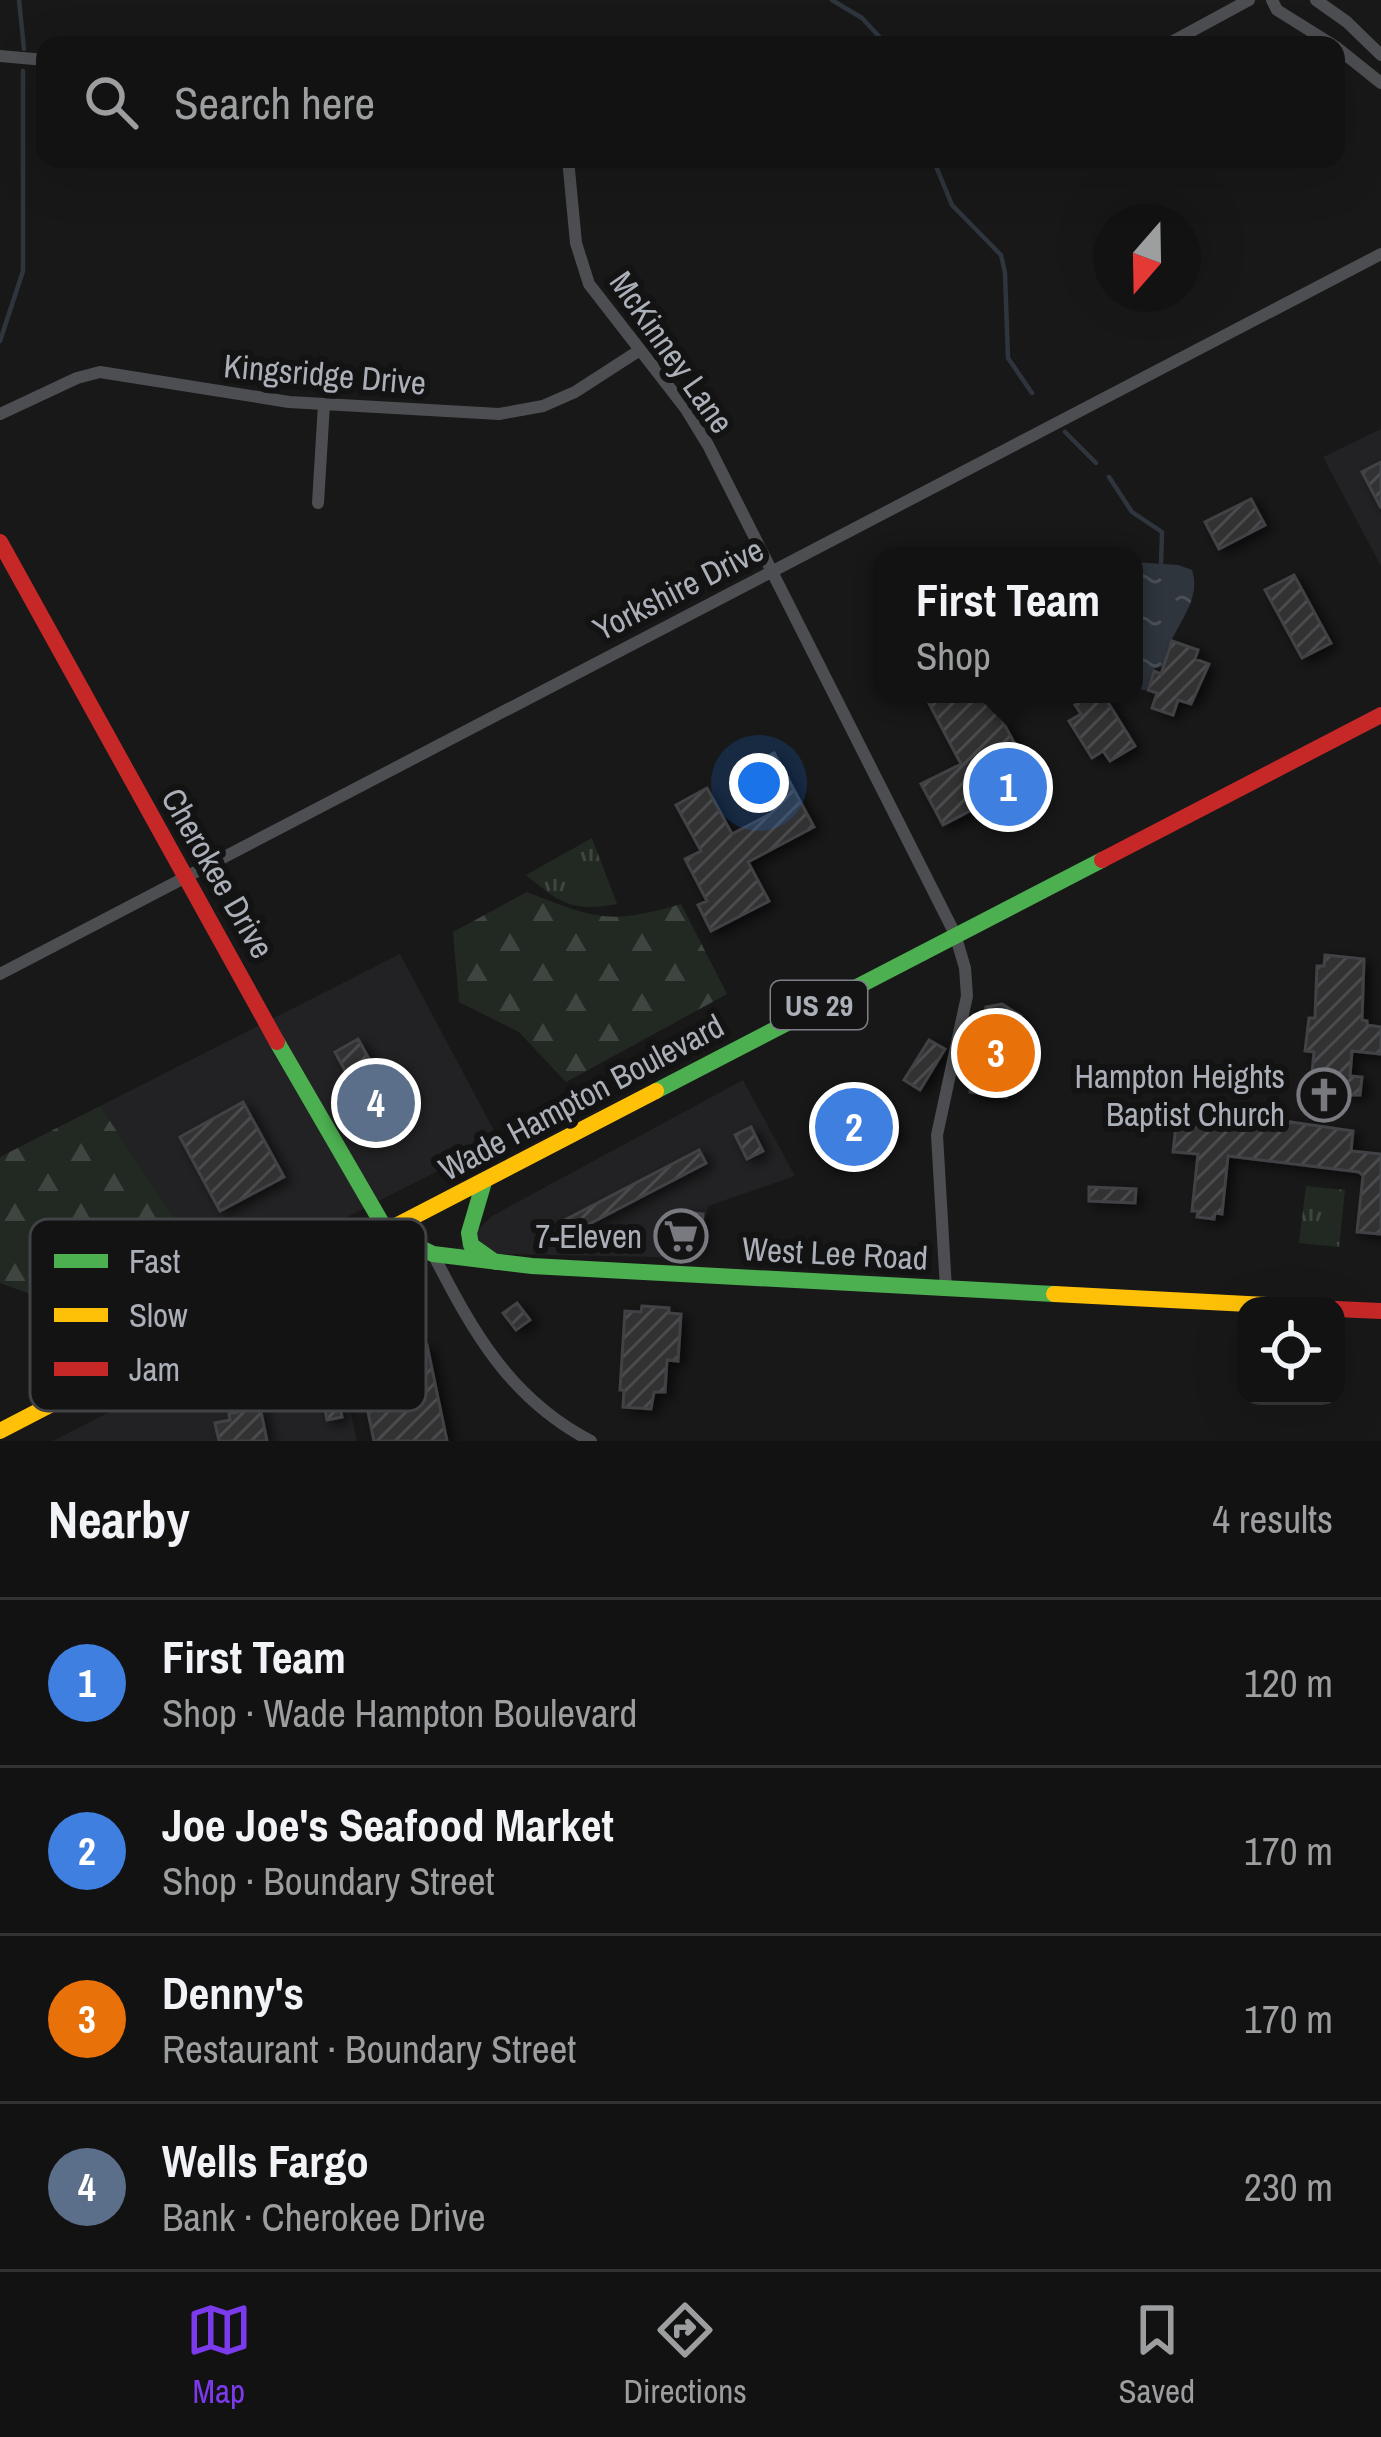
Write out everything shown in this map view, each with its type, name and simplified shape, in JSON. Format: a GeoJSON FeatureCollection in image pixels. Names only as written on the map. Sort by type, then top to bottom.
{"type":"FeatureCollection","features":[{"type":"Feature","properties":{"kind":"street"},"geometry":{"type":"LineString","coordinates":[[1183,36],[1249,0]]}},
{"type":"Feature","properties":{"kind":"street"},"geometry":{"type":"LineString","coordinates":[[1272,0],[1277,10],[1319,36]]}},
{"type":"Feature","properties":{"kind":"street"},"geometry":{"type":"LineString","coordinates":[[1316,0],[1381,55]]}},
{"type":"Feature","properties":{"kind":"street"},"geometry":{"type":"LineString","coordinates":[[1345,54],[1381,83]]}},
{"type":"Feature","properties":{"kind":"street"},"geometry":{"type":"LineString","coordinates":[[0,56],[36,59]]}},
{"type":"Feature","properties":{"kind":"street","name":"McKinney Lane"},"geometry":{"type":"LineString","coordinates":[[569,168],[581,263],[598,299],[686,409],[708,445],[958,943]]}},
{"type":"Feature","properties":{"kind":"street","name":"Yorkshire Drive"},"geometry":{"type":"LineString","coordinates":[[0,974],[1381,254]]}},
{"type":"Feature","properties":{"kind":"street","name":"Kingsridge Drive"},"geometry":{"type":"LineString","coordinates":[[0,414],[76,378],[100,372],[204,391],[324,404],[522,412],[575,392],[640,350]]}},
{"type":"Feature","properties":{"kind":"street"},"geometry":{"type":"LineString","coordinates":[[318,503],[324,404]]}},
{"type":"Feature","properties":{"kind":"street","name":"Cherokee Drive"},"geometry":{"type":"LineString","coordinates":[[0,542],[5,564],[379,1219]]}},
{"type":"Feature","properties":{"kind":"street","name":"Wade Hampton Boulevard"},"geometry":{"type":"LineString","coordinates":[[412,1219],[958,943],[1381,716]]}},
{"type":"Feature","properties":{"kind":"street"},"geometry":{"type":"LineString","coordinates":[[946,1288],[937,1135],[967,996],[958,943]]}},
{"type":"Feature","properties":{"kind":"street"},"geometry":{"type":"LineString","coordinates":[[484,1182],[469,1233],[471,1245],[495,1262]]}},
{"type":"Feature","properties":{"kind":"street","name":"West Lee Road"},"geometry":{"type":"LineString","coordinates":[[426,1249],[495,1262],[1237,1303]]}},
{"type":"Feature","properties":{"kind":"street"},"geometry":{"type":"LineString","coordinates":[[434,1253],[490,1358],[532,1403],[591,1441]]}},
{"type":"Feature","properties":{"kind":"street"},"geometry":{"type":"LineString","coordinates":[[1345,1309],[1381,1311]]}},
{"type":"Feature","properties":{"kind":"street","name":"Wade Hampton Boulevard"},"geometry":{"type":"LineString","coordinates":[[0,1431],[39,1411]]}},
{"type":"Feature","properties":{"kind":"shaded area"},"geometry":{"type":"Polygon","coordinates":[[[1381,429],[1381,566],[1323,457],[1381,429]]]}},
{"type":"Feature","properties":{"kind":"shaded area"},"geometry":{"type":"Polygon","coordinates":[[[400,954],[499,1140],[343,1219],[175,1219],[100,1106],[400,954]]]}},
{"type":"Feature","properties":{"kind":"shaded area"},"geometry":{"type":"Polygon","coordinates":[[[743,1080],[795,1176],[708,1206],[700,1258],[453,1253],[492,1216],[743,1080]]]}},
{"type":"Feature","properties":{"kind":"shaded area"},"geometry":{"type":"Polygon","coordinates":[[[112,1411],[350,1411],[357,1441],[53,1441],[112,1411]]]}},
{"type":"Feature","properties":{"kind":"green space"},"geometry":{"type":"Polygon","coordinates":[[[592,838],[617,904],[568,903],[526,875],[592,838]]]}},
{"type":"Feature","properties":{"kind":"green space"},"geometry":{"type":"Polygon","coordinates":[[[527,892],[603,916],[637,915],[681,904],[727,994],[566,1082],[519,1032],[459,1002],[453,932],[527,892]]]}},
{"type":"Feature","properties":{"kind":"green space"},"geometry":{"type":"Polygon","coordinates":[[[100,1106],[175,1219],[30,1219],[30,1294],[0,1283],[0,1157],[100,1106]]]}},
{"type":"Feature","properties":{"kind":"green space"},"geometry":{"type":"Polygon","coordinates":[[[1306,1186],[1345,1190],[1339,1247],[1299,1243],[1306,1186]]]}},
{"type":"Feature","properties":{"kind":"water"},"geometry":{"type":"Polygon","coordinates":[[[1143,563],[1178,565],[1192,570],[1193,595],[1164,666],[1153,669],[1146,690],[1143,563]]]}},
{"type":"Feature","properties":{"kind":"building"},"geometry":{"type":"Polygon","coordinates":[[[1381,462],[1381,508],[1362,472],[1381,462]]]}},
{"type":"Feature","properties":{"kind":"building"},"geometry":{"type":"Polygon","coordinates":[[[1251,499],[1265,525],[1219,549],[1205,522],[1251,499]]]}},
{"type":"Feature","properties":{"kind":"building"},"geometry":{"type":"Polygon","coordinates":[[[1294,575],[1331,643],[1302,658],[1265,590],[1294,575]]]}},
{"type":"Feature","properties":{"kind":"building"},"geometry":{"type":"Polygon","coordinates":[[[1172,641],[1198,650],[1195,659],[1209,664],[1191,704],[1178,700],[1173,715],[1152,708],[1157,693],[1148,690],[1154,671],[1161,674],[1172,641]]]}},
{"type":"Feature","properties":{"kind":"building"},"geometry":{"type":"Polygon","coordinates":[[[929,703],[993,703],[1033,778],[943,825],[921,784],[961,764],[929,703]]]}},
{"type":"Feature","properties":{"kind":"building"},"geometry":{"type":"Polygon","coordinates":[[[1108,703],[1135,746],[1110,761],[1103,751],[1092,758],[1069,721],[1081,714],[1075,705],[1108,703]]]}},
{"type":"Feature","properties":{"kind":"building"},"geometry":{"type":"Polygon","coordinates":[[[774,753],[814,827],[748,862],[769,901],[711,931],[698,905],[707,901],[685,859],[701,851],[676,805],[707,788],[732,834],[772,813],[747,767],[774,753]]]}},
{"type":"Feature","properties":{"kind":"building"},"geometry":{"type":"Polygon","coordinates":[[[1325,955],[1364,959],[1362,1020],[1381,1027],[1381,1054],[1352,1051],[1350,1076],[1362,1077],[1360,1095],[1310,1095],[1314,1052],[1305,1051],[1309,1018],[1315,1018],[1317,966],[1324,966],[1325,955]]]}},
{"type":"Feature","properties":{"kind":"building"},"geometry":{"type":"Polygon","coordinates":[[[1002,1004],[1021,1016],[1018,1047],[1011,1046],[1006,1097],[970,1092],[973,1059],[980,1060],[986,1007],[1002,1004]]]}},
{"type":"Feature","properties":{"kind":"building"},"geometry":{"type":"Polygon","coordinates":[[[358,1039],[378,1075],[395,1065],[413,1099],[362,1127],[342,1093],[354,1087],[335,1052],[358,1039]]]}},
{"type":"Feature","properties":{"kind":"building"},"geometry":{"type":"Polygon","coordinates":[[[929,1040],[945,1049],[920,1090],[904,1080],[929,1040]]]}},
{"type":"Feature","properties":{"kind":"building"},"geometry":{"type":"Polygon","coordinates":[[[874,1089],[897,1134],[835,1165],[812,1120],[874,1089]]]}},
{"type":"Feature","properties":{"kind":"building"},"geometry":{"type":"Polygon","coordinates":[[[243,1102],[284,1177],[220,1211],[180,1137],[243,1102]]]}},
{"type":"Feature","properties":{"kind":"building"},"geometry":{"type":"Polygon","coordinates":[[[1177,1117],[1262,1126],[1263,1118],[1353,1131],[1351,1151],[1381,1154],[1381,1234],[1357,1232],[1363,1176],[1359,1172],[1228,1156],[1222,1214],[1215,1213],[1214,1219],[1197,1217],[1198,1211],[1192,1211],[1198,1154],[1173,1152],[1177,1117]]]}},
{"type":"Feature","properties":{"kind":"building"},"geometry":{"type":"Polygon","coordinates":[[[751,1127],[763,1151],[747,1159],[735,1135],[751,1127]]]}},
{"type":"Feature","properties":{"kind":"building","name":"7-Eleven"},"geometry":{"type":"Polygon","coordinates":[[[699,1150],[706,1163],[572,1233],[565,1220],[699,1150]]]}},
{"type":"Feature","properties":{"kind":"building"},"geometry":{"type":"Polygon","coordinates":[[[1089,1187],[1136,1189],[1135,1203],[1089,1201],[1089,1187]]]}},
{"type":"Feature","properties":{"kind":"building","name":"7-Eleven"},"geometry":{"type":"Polygon","coordinates":[[[686,1212],[703,1214],[699,1250],[660,1246],[662,1225],[686,1212]]]}},
{"type":"Feature","properties":{"kind":"building"},"geometry":{"type":"Polygon","coordinates":[[[517,1303],[530,1320],[516,1330],[503,1313],[517,1303]]]}},
{"type":"Feature","properties":{"kind":"building"},"geometry":{"type":"Polygon","coordinates":[[[642,1306],[681,1314],[678,1361],[667,1360],[665,1392],[654,1392],[651,1409],[623,1407],[624,1390],[620,1390],[625,1311],[641,1312],[642,1306]]]}},
{"type":"Feature","properties":{"kind":"building"},"geometry":{"type":"Polygon","coordinates":[[[426,1345],[447,1441],[374,1441],[368,1411],[426,1411],[426,1345]]]}},
{"type":"Feature","properties":{"kind":"building"},"geometry":{"type":"Polygon","coordinates":[[[261,1411],[267,1441],[219,1441],[215,1423],[230,1420],[229,1414],[261,1411]]]}},
{"type":"Feature","properties":{"kind":"building"},"geometry":{"type":"Polygon","coordinates":[[[325,1411],[341,1411],[342,1417],[327,1420],[325,1411]]]}},
{"type":"Feature","properties":{"kind":"waterway"},"geometry":{"type":"LineString","coordinates":[[19,0],[24,49]]}},
{"type":"Feature","properties":{"kind":"waterway"},"geometry":{"type":"LineString","coordinates":[[832,0],[862,18],[879,36]]}},
{"type":"Feature","properties":{"kind":"waterway"},"geometry":{"type":"LineString","coordinates":[[0,341],[23,271],[23,71]]}},
{"type":"Feature","properties":{"kind":"waterway"},"geometry":{"type":"LineString","coordinates":[[937,168],[952,205],[1001,255],[1008,358],[1032,393]]}},
{"type":"Feature","properties":{"kind":"waterway"},"geometry":{"type":"LineString","coordinates":[[1065,432],[1096,463]]}},
{"type":"Feature","properties":{"kind":"waterway"},"geometry":{"type":"LineString","coordinates":[[1109,477],[1132,512],[1162,532],[1161,564]]}},
{"type":"Feature","properties":{"kind":"traffic: fast"},"geometry":{"type":"LineString","coordinates":[[656,1091],[1102,860]]}},
{"type":"Feature","properties":{"kind":"traffic: fast"},"geometry":{"type":"LineString","coordinates":[[277,1042],[379,1219]]}},
{"type":"Feature","properties":{"kind":"traffic: fast"},"geometry":{"type":"LineString","coordinates":[[484,1182],[469,1233],[471,1245],[495,1262]]}},
{"type":"Feature","properties":{"kind":"traffic: fast"},"geometry":{"type":"LineString","coordinates":[[426,1251],[532,1266],[1054,1294]]}},
{"type":"Feature","properties":{"kind":"traffic: slow"},"geometry":{"type":"LineString","coordinates":[[409,1219],[656,1091]]}},
{"type":"Feature","properties":{"kind":"traffic: slow"},"geometry":{"type":"LineString","coordinates":[[1054,1294],[1237,1304]]}},
{"type":"Feature","properties":{"kind":"traffic: slow"},"geometry":{"type":"LineString","coordinates":[[0,1431],[39,1411]]}},
{"type":"Feature","properties":{"kind":"traffic: jam"},"geometry":{"type":"LineString","coordinates":[[0,542],[277,1042]]}},
{"type":"Feature","properties":{"kind":"traffic: jam"},"geometry":{"type":"LineString","coordinates":[[1102,860],[1381,715]]}},
{"type":"Feature","properties":{"kind":"traffic: jam"},"geometry":{"type":"LineString","coordinates":[[1345,1309],[1381,1311]]}},
{"type":"Feature","properties":{"kind":"place","name":"First Team"},"geometry":{"type":"Point","coordinates":[1008,787]}},
{"type":"Feature","properties":{"kind":"place","name":"Denny's"},"geometry":{"type":"Point","coordinates":[996,1053]}},
{"type":"Feature","properties":{"kind":"place","name":"Hampton Heights Baptist Church"},"geometry":{"type":"Point","coordinates":[1324,1095]}},
{"type":"Feature","properties":{"kind":"place","name":"Wells Fargo"},"geometry":{"type":"Point","coordinates":[376,1103]}},
{"type":"Feature","properties":{"kind":"place","name":"Joe Joe's Seafood Market"},"geometry":{"type":"Point","coordinates":[854,1127]}},
{"type":"Feature","properties":{"kind":"place","name":"7-Eleven"},"geometry":{"type":"Point","coordinates":[681,1236]}}]}
